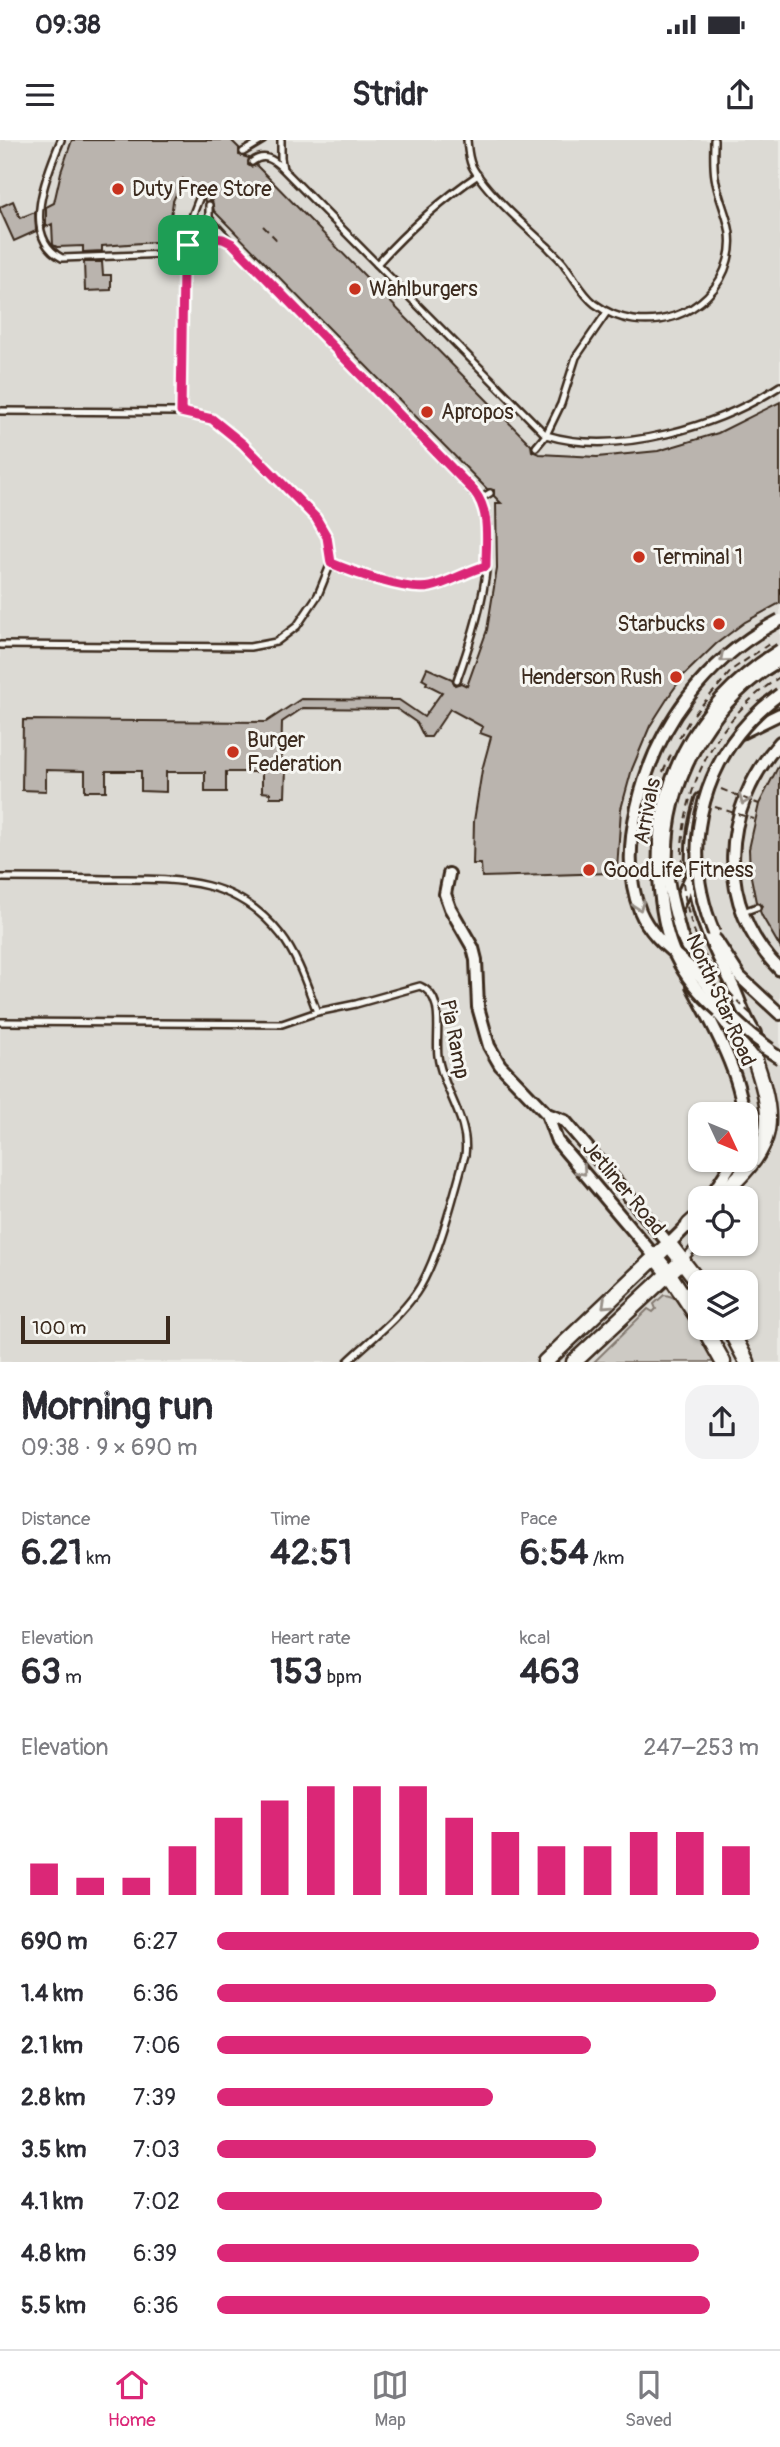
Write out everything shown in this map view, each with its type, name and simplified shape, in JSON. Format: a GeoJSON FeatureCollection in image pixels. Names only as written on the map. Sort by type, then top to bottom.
{"type":"FeatureCollection","features":[{"type":"Feature","properties":{"kind":"street"},"geometry":{"type":"LineString","coordinates":[[778,1055],[731,1016],[702,979],[657,938],[644,919],[633,888],[631,869],[632,828],[640,794],[652,757],[681,705],[727,654],[780,620]]}},
{"type":"Feature","properties":{"kind":"street","name":"North Star Road"},"geometry":{"type":"LineString","coordinates":[[740,1102],[735,1078],[671,940],[662,902],[659,853],[663,812],[674,776],[699,729],[726,694],[777,649]]}},
{"type":"Feature","properties":{"kind":"street","name":"Arrivals"},"geometry":{"type":"LineString","coordinates":[[777,649],[726,691],[707,713],[675,769],[662,811],[658,856],[665,933],[681,968],[705,999],[744,1033],[778,1055]]}},
{"type":"Feature","properties":{"kind":"street"},"geometry":{"type":"LineString","coordinates":[[702,979],[681,935],[671,896],[667,866],[668,838],[676,794],[690,758],[715,717],[741,689],[780,660]]}},
{"type":"Feature","properties":{"kind":"street"},"geometry":{"type":"LineString","coordinates":[[755,1033],[705,931],[692,875],[690,849],[694,821],[713,769],[730,740],[757,709],[780,692]]}},
{"type":"Feature","properties":{"kind":"street"},"geometry":{"type":"LineString","coordinates":[[780,692],[749,721],[726,751],[711,780],[700,812],[697,842],[702,895],[716,941],[740,977],[780,1014]]}},
{"type":"Feature","properties":{"kind":"street"},"geometry":{"type":"LineString","coordinates":[[730,740],[748,728],[780,715]]}},
{"type":"Feature","properties":{"kind":"street"},"geometry":{"type":"LineString","coordinates":[[780,742],[753,779],[737,819],[733,842],[733,867],[743,912],[759,944],[780,971]]}},
{"type":"Feature","properties":{"kind":"street","name":"Jetliner Road"},"geometry":{"type":"LineString","coordinates":[[449,874],[445,894],[473,948],[478,1006],[489,1046],[500,1065],[547,1114],[565,1121],[690,1270]]}},
{"type":"Feature","properties":{"kind":"street"},"geometry":{"type":"LineString","coordinates":[[671,940],[677,907],[692,875]]}},
{"type":"Feature","properties":{"kind":"street"},"geometry":{"type":"LineString","coordinates":[[684,971],[778,1055]]}},
{"type":"Feature","properties":{"kind":"street"},"geometry":{"type":"LineString","coordinates":[[705,999],[780,1094]]}},
{"type":"Feature","properties":{"kind":"street"},"geometry":{"type":"LineString","coordinates":[[730,1186],[760,1157],[771,1136],[774,1112],[772,1099],[755,1060]]}},
{"type":"Feature","properties":{"kind":"street","name":"Jetliner Road"},"geometry":{"type":"LineString","coordinates":[[547,1114],[556,1141],[669,1273],[688,1302]]}},
{"type":"Feature","properties":{"kind":"street"},"geometry":{"type":"LineString","coordinates":[[545,1362],[688,1226]]}},
{"type":"Feature","properties":{"kind":"street"},"geometry":{"type":"LineString","coordinates":[[574,1362],[682,1260]]}},
{"type":"Feature","properties":{"kind":"street"},"geometry":{"type":"LineString","coordinates":[[711,1340],[723,1362]]}},
{"type":"Feature","properties":{"kind":"street"},"geometry":{"type":"LineString","coordinates":[[735,1340],[747,1362]]}},
{"type":"Feature","properties":{"kind":"lane"},"geometry":{"type":"LineString","coordinates":[[61,140],[52,161],[39,212],[41,234],[46,245],[55,254],[62,258],[167,254],[204,237],[223,239],[233,244]]}},
{"type":"Feature","properties":{"kind":"lane"},"geometry":{"type":"LineString","coordinates":[[243,152],[262,140]]}},
{"type":"Feature","properties":{"kind":"lane"},"geometry":{"type":"LineString","coordinates":[[281,140],[283,169]]}},
{"type":"Feature","properties":{"kind":"lane"},"geometry":{"type":"LineString","coordinates":[[467,140],[468,155],[478,176],[559,258],[589,298],[607,312],[630,320],[643,321],[670,318],[691,309],[718,282],[729,259],[731,243],[726,210],[715,179],[715,140]]}},
{"type":"Feature","properties":{"kind":"lane"},"geometry":{"type":"LineString","coordinates":[[252,162],[263,157],[270,158],[283,169],[546,435],[559,439],[606,441],[672,434],[740,408],[780,386]]}},
{"type":"Feature","properties":{"kind":"lane"},"geometry":{"type":"LineString","coordinates":[[377,264],[412,228],[451,194],[478,176]]}},
{"type":"Feature","properties":{"kind":"lane"},"geometry":{"type":"LineString","coordinates":[[181,412],[183,268],[193,214],[200,196]]}},
{"type":"Feature","properties":{"kind":"lane"},"geometry":{"type":"LineString","coordinates":[[209,205],[209,218],[480,499],[485,514],[486,566],[481,604],[457,680]]}},
{"type":"Feature","properties":{"kind":"lane"},"geometry":{"type":"LineString","coordinates":[[536,447],[546,435],[564,395],[576,357],[607,312]]}},
{"type":"Feature","properties":{"kind":"lane"},"geometry":{"type":"LineString","coordinates":[[0,411],[181,412],[212,419],[243,444],[316,518],[327,537],[331,563],[317,595],[297,626],[287,635],[266,645],[0,645]]}},
{"type":"Feature","properties":{"kind":"lane"},"geometry":{"type":"LineString","coordinates":[[480,499],[489,493]]}},
{"type":"Feature","properties":{"kind":"lane"},"geometry":{"type":"LineString","coordinates":[[331,563],[420,589],[438,585],[470,570],[486,566]]}},
{"type":"Feature","properties":{"kind":"lane"},"geometry":{"type":"LineString","coordinates":[[0,878],[181,880],[213,887],[237,897],[257,910],[281,935],[299,964],[317,1012]]}},
{"type":"Feature","properties":{"kind":"lane"},"geometry":{"type":"LineString","coordinates":[[743,912],[757,907]]}},
{"type":"Feature","properties":{"kind":"lane","name":"Pia Ramp"},"geometry":{"type":"LineString","coordinates":[[0,1022],[282,1024],[317,1012],[420,986],[427,989],[436,1002],[438,1057],[466,1136],[466,1145],[450,1207],[420,1286],[409,1302],[347,1362]]}},
{"type":"Feature","properties":{"kind":"lane"},"geometry":{"type":"LineString","coordinates":[[682,1260],[688,1254]]}},
{"type":"Feature","properties":{"kind":"path"},"geometry":{"type":"LineString","coordinates":[[263,226],[277,240]]}},
{"type":"Feature","properties":{"kind":"path"},"geometry":{"type":"LineString","coordinates":[[767,639],[777,649]]}},
{"type":"Feature","properties":{"kind":"path"},"geometry":{"type":"LineString","coordinates":[[750,650],[754,656]]}},
{"type":"Feature","properties":{"kind":"path"},"geometry":{"type":"LineString","coordinates":[[751,1014],[720,979],[694,932],[683,886],[684,821],[697,777],[722,731],[746,704],[780,677]]}},
{"type":"Feature","properties":{"kind":"path"},"geometry":{"type":"LineString","coordinates":[[699,707],[696,704],[703,708]]}},
{"type":"Feature","properties":{"kind":"path"},"geometry":{"type":"LineString","coordinates":[[682,722],[688,726]]}},
{"type":"Feature","properties":{"kind":"path"},"geometry":{"type":"LineString","coordinates":[[644,835],[651,835]]}},
{"type":"Feature","properties":{"kind":"shaded area"},"geometry":{"type":"Polygon","coordinates":[[[0,140],[780,140],[780,1362],[0,1362],[0,140]]]}},
{"type":"Feature","properties":{"kind":"shaded area"},"geometry":{"type":"Polygon","coordinates":[[[664,1295],[681,1303],[688,1310],[688,1340],[706,1340],[716,1362],[594,1362],[648,1309],[653,1312],[656,1309],[654,1304],[664,1295]]]}},
{"type":"Feature","properties":{"kind":"building","name":"Terminal 1"},"geometry":{"type":"Polygon","coordinates":[[[72,140],[231,140],[239,148],[239,155],[249,158],[248,165],[256,165],[531,445],[532,451],[539,454],[597,457],[658,451],[718,433],[780,402],[780,603],[745,622],[716,644],[684,675],[650,726],[632,769],[621,809],[617,870],[611,873],[482,877],[481,864],[473,864],[474,821],[482,770],[491,737],[480,733],[483,727],[450,709],[431,737],[424,737],[417,723],[397,709],[303,708],[282,722],[281,768],[286,768],[285,797],[270,797],[270,793],[262,792],[262,772],[226,772],[226,792],[205,792],[205,772],[166,772],[166,792],[141,791],[141,771],[106,771],[106,791],[85,791],[85,771],[46,770],[46,791],[22,790],[23,720],[266,722],[301,699],[399,700],[424,717],[442,692],[422,679],[427,668],[452,679],[455,685],[461,683],[467,686],[487,630],[497,569],[496,503],[501,503],[494,496],[494,490],[487,489],[214,211],[212,201],[205,202],[203,191],[196,192],[183,179],[173,201],[168,241],[102,246],[102,251],[83,252],[83,246],[53,245],[52,224],[46,227],[46,207],[54,203],[72,140]]]}},
{"type":"Feature","properties":{"kind":"building"},"geometry":{"type":"Polygon","coordinates":[[[13,201],[20,218],[35,212],[36,231],[14,241],[0,210],[0,207],[13,201]]]}},
{"type":"Feature","properties":{"kind":"building"},"geometry":{"type":"Polygon","coordinates":[[[84,262],[102,262],[103,275],[111,275],[111,290],[85,291],[84,262]]]}},
{"type":"Feature","properties":{"kind":"building"},"geometry":{"type":"Polygon","coordinates":[[[780,763],[780,947],[762,916],[762,905],[756,902],[749,849],[759,804],[780,763]]]}},
{"type":"Feature","properties":{"kind":"place","name":"Duty Free Store"},"geometry":{"type":"Point","coordinates":[118,189]}},
{"type":"Feature","properties":{"kind":"place","name":"Wahlburgers"},"geometry":{"type":"Point","coordinates":[355,289]}},
{"type":"Feature","properties":{"kind":"place","name":"Apropos"},"geometry":{"type":"Point","coordinates":[427,412]}},
{"type":"Feature","properties":{"kind":"place","name":"Terminal 1"},"geometry":{"type":"Point","coordinates":[639,557]}},
{"type":"Feature","properties":{"kind":"place","name":"Starbucks"},"geometry":{"type":"Point","coordinates":[719,624]}},
{"type":"Feature","properties":{"kind":"place","name":"Henderson Rush"},"geometry":{"type":"Point","coordinates":[676,677]}},
{"type":"Feature","properties":{"kind":"place","name":"Burger Federation"},"geometry":{"type":"Point","coordinates":[233,752]}},
{"type":"Feature","properties":{"kind":"place","name":"GoodLife Fitness"},"geometry":{"type":"Point","coordinates":[589,870]}},
{"type":"Feature","properties":{"kind":"route"},"geometry":{"type":"LineString","coordinates":[[204,237],[223,239],[233,244],[474,491],[485,514],[486,566],[470,570],[438,585],[420,589],[331,563],[327,537],[316,518],[243,444],[212,419],[181,412],[183,268],[188,245],[204,237]]}}]}
